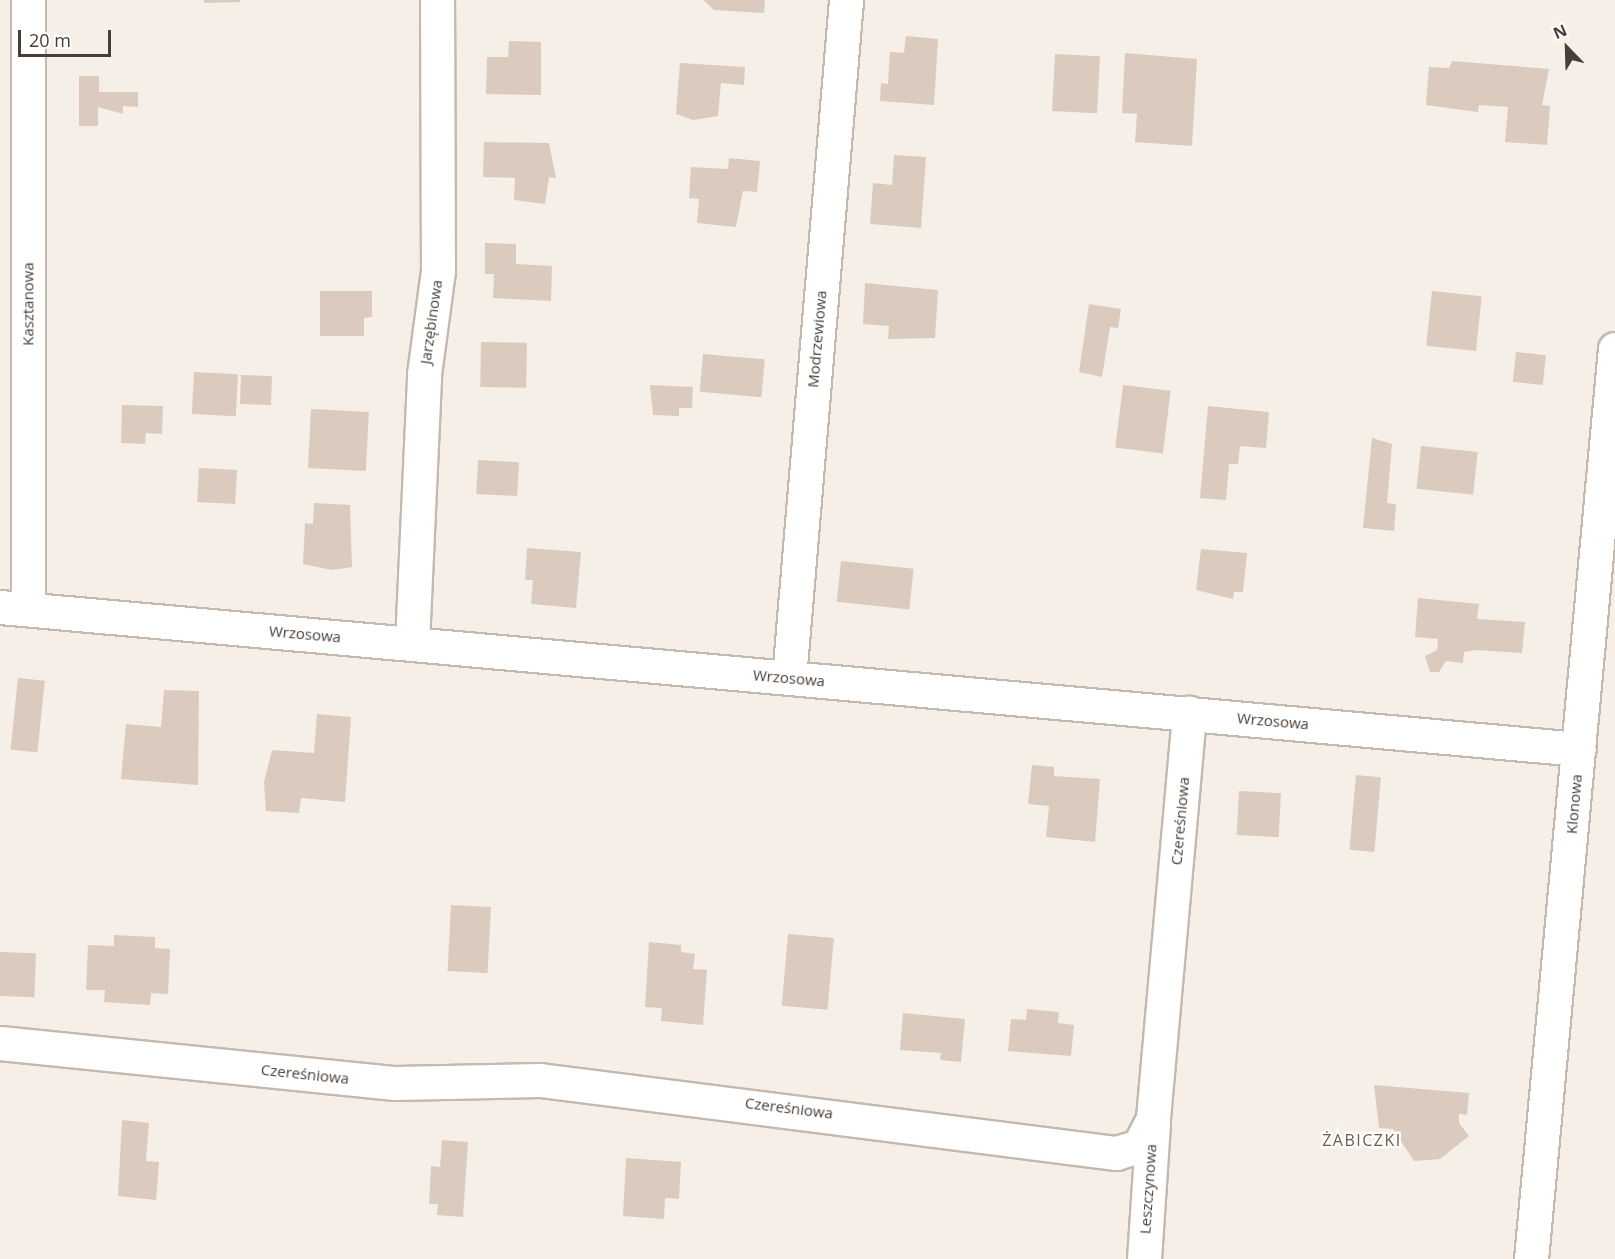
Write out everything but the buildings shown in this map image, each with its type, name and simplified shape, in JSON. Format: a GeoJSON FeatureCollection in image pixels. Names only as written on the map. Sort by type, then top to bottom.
{"type":"FeatureCollection","features":[{"type":"Feature","properties":{"kind":"street","name":"Kasztanowa"},"geometry":{"type":"LineString","coordinates":[[14,608],[28,0]]}},
{"type":"Feature","properties":{"kind":"street","name":"Jarzębinowa"},"geometry":{"type":"LineString","coordinates":[[412,644],[424,374],[438,271],[437,0]]}},
{"type":"Feature","properties":{"kind":"street","name":"Modrzewiowa"},"geometry":{"type":"LineString","coordinates":[[789,678],[846,0]]}},
{"type":"Feature","properties":{"kind":"street","name":"Klonowa"},"geometry":{"type":"LineString","coordinates":[[1531,1259],[1615,349]]}},
{"type":"Feature","properties":{"kind":"street","name":"Wrzosowa"},"geometry":{"type":"LineString","coordinates":[[14,608],[1579,749]]}},
{"type":"Feature","properties":{"kind":"street","name":"Czereśniowa"},"geometry":{"type":"LineString","coordinates":[[0,1043],[394,1083],[540,1080],[855,1116],[1078,1151],[1116,1153],[1139,1146],[1153,1118],[1190,713]]}},
{"type":"Feature","properties":{"kind":"street","name":"Leszczynowa"},"geometry":{"type":"LineString","coordinates":[[1144,1259],[1153,1118]]}},
{"type":"Feature","properties":{"kind":"district","name":"ŻABICZKI"},"geometry":{"type":"Point","coordinates":[1362,1140]}}]}
